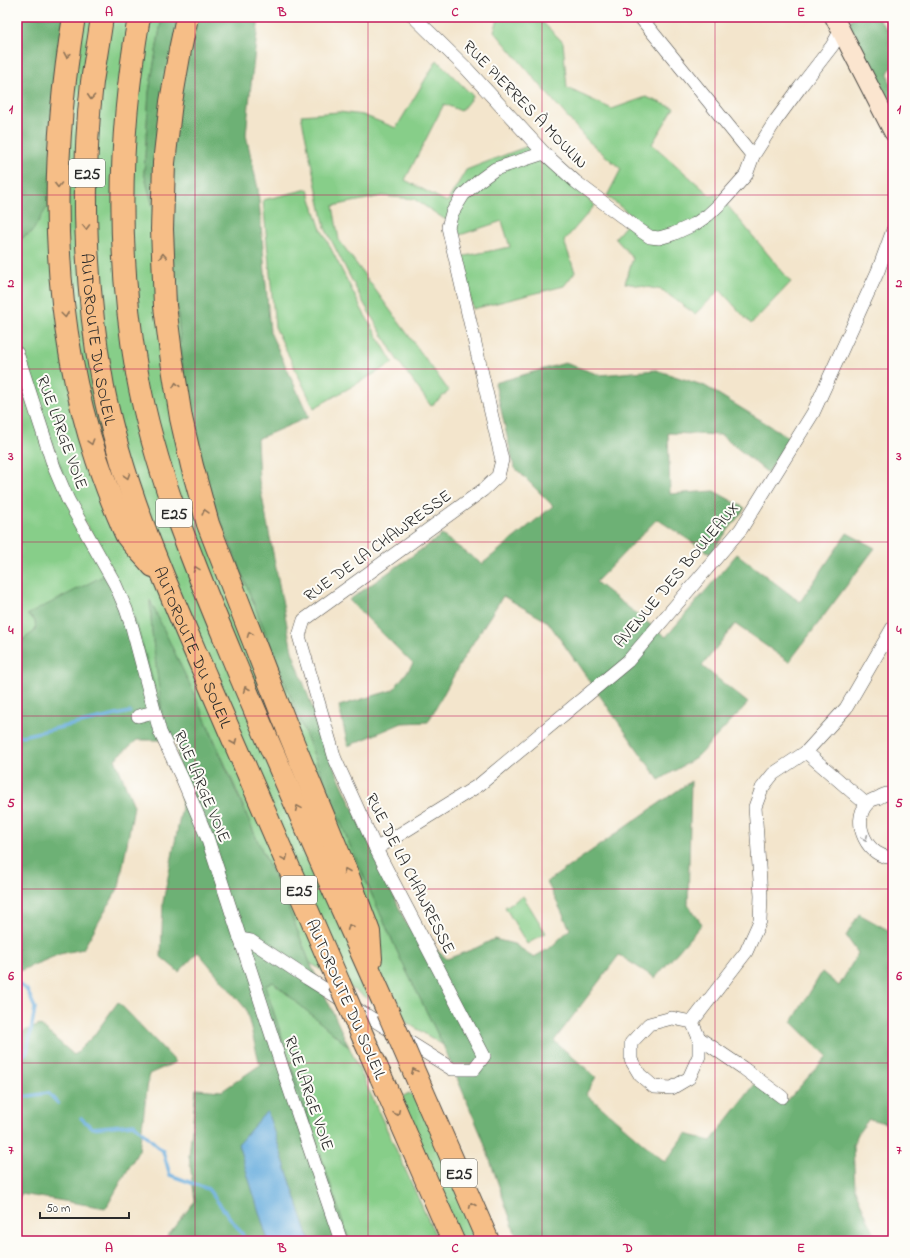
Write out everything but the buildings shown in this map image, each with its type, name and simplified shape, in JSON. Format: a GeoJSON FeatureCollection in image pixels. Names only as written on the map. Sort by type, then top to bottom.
{"type":"FeatureCollection","features":[{"type":"Feature","properties":{"kind":"highway"},"geometry":{"type":"LineString","coordinates":[[74,17],[66,63],[61,116],[58,209],[62,287],[70,358],[83,415],[109,495],[127,536],[163,577]]}},
{"type":"Feature","properties":{"kind":"highway","name":"AUTOROUTE DU SOLEIL"},"geometry":{"type":"LineString","coordinates":[[102,17],[92,84],[87,150],[86,230],[94,322],[104,387],[117,445],[136,505],[163,577],[453,1241]]}},
{"type":"Feature","properties":{"kind":"highway","name":"AUTOROUTE DU SOLEIL"},"geometry":{"type":"LineString","coordinates":[[139,17],[124,121],[121,192],[123,251],[128,312],[137,373],[153,443],[172,508],[202,585],[488,1241]]}},
{"type":"Feature","properties":{"kind":"highway"},"geometry":{"type":"LineString","coordinates":[[187,17],[171,102],[164,163],[162,229],[166,306],[172,362],[181,418],[208,524],[290,736],[348,876],[369,932],[372,975]]}},
{"type":"Feature","properties":{"kind":"main road"},"geometry":{"type":"LineString","coordinates":[[838,23],[893,132]]}},
{"type":"Feature","properties":{"kind":"street","name":"RUE PIERRES À MOULIN"},"geometry":{"type":"LineString","coordinates":[[414,17],[466,68],[544,153],[576,182],[650,238],[659,238],[673,234],[695,224],[708,215],[746,175],[753,156],[797,92],[832,46],[838,23]]}},
{"type":"Feature","properties":{"kind":"street"},"geometry":{"type":"LineString","coordinates":[[640,17],[753,156]]}},
{"type":"Feature","properties":{"kind":"street","name":"RUE DE LA CHAWRESSE"},"geometry":{"type":"LineString","coordinates":[[240,939],[251,941],[452,1069],[474,1070],[484,1056],[376,849],[335,759],[299,636],[304,620],[484,490],[498,476],[502,460],[448,227],[452,213],[463,195],[480,180],[495,169],[544,153]]}},
{"type":"Feature","properties":{"kind":"street","name":"AVENUE DES BOULEAUX"},"geometry":{"type":"LineString","coordinates":[[376,849],[479,785],[628,661],[740,529],[813,414],[878,271],[893,230]]}},
{"type":"Feature","properties":{"kind":"street","name":"RUE LARGE VOIE"},"geometry":{"type":"LineString","coordinates":[[17,353],[54,467],[68,500],[115,584],[126,608],[160,732],[183,780],[207,837],[283,1070],[341,1241]]}},
{"type":"Feature","properties":{"kind":"street"},"geometry":{"type":"LineString","coordinates":[[692,1022],[746,952],[760,921],[761,896],[755,808],[762,788],[773,774],[806,752],[846,708],[893,627]]}},
{"type":"Feature","properties":{"kind":"street"},"geometry":{"type":"LineString","coordinates":[[138,716],[154,712]]}},
{"type":"Feature","properties":{"kind":"street"},"geometry":{"type":"LineString","coordinates":[[806,752],[866,804]]}},
{"type":"Feature","properties":{"kind":"street"},"geometry":{"type":"LineString","coordinates":[[893,794],[879,797],[866,804],[862,812],[861,821],[863,835],[870,848],[878,854],[888,858],[893,857]]}},
{"type":"Feature","properties":{"kind":"street"},"geometry":{"type":"LineString","coordinates":[[672,1018],[692,1022],[699,1038],[699,1056],[689,1078],[672,1088],[654,1087],[640,1075],[631,1060],[631,1043],[650,1024],[672,1018]]}},
{"type":"Feature","properties":{"kind":"street"},"geometry":{"type":"LineString","coordinates":[[699,1038],[782,1097]]}},
{"type":"Feature","properties":{"kind":"green space"},"geometry":{"type":"Polygon","coordinates":[[[17,17],[67,17],[51,201],[32,232],[17,241],[17,17]]]}},
{"type":"Feature","properties":{"kind":"green space"},"geometry":{"type":"Polygon","coordinates":[[[67,17],[162,17],[149,92],[144,173],[176,293],[184,384],[206,484],[351,848],[401,960],[443,1045],[310,963],[290,912],[195,696],[150,602],[152,633],[163,717],[134,617],[69,490],[28,378],[17,338],[17,241],[32,232],[67,17]]]}},
{"type":"Feature","properties":{"kind":"green space"},"geometry":{"type":"Polygon","coordinates":[[[162,17],[259,17],[246,135],[258,189],[270,332],[309,417],[257,439],[259,481],[292,651],[333,765],[407,925],[447,959],[476,948],[494,939],[514,944],[534,957],[550,948],[570,929],[547,882],[691,781],[688,905],[702,924],[655,978],[619,955],[554,1041],[596,1077],[586,1094],[665,1162],[686,1134],[711,1141],[755,1084],[787,1101],[827,1056],[792,1022],[822,972],[839,986],[858,953],[846,936],[859,914],[888,930],[893,925],[893,1125],[869,1119],[859,1132],[853,1145],[855,1189],[878,1241],[537,1241],[533,1232],[529,1241],[518,1241],[482,1137],[443,1045],[401,960],[351,848],[206,484],[184,384],[176,293],[144,173],[149,92],[162,17]]]}},
{"type":"Feature","properties":{"kind":"green space"},"geometry":{"type":"Polygon","coordinates":[[[499,17],[537,17],[563,42],[567,88],[612,109],[646,97],[674,108],[652,144],[711,196],[718,194],[791,282],[751,324],[720,290],[695,314],[662,290],[625,283],[633,258],[615,238],[633,217],[607,196],[621,169],[587,140],[494,31],[499,17]]]}},
{"type":"Feature","properties":{"kind":"green space"},"geometry":{"type":"Polygon","coordinates":[[[858,17],[877,17],[893,36],[893,65],[888,73],[891,90],[893,90],[893,116],[850,28],[851,19],[858,17]]]}},
{"type":"Feature","properties":{"kind":"green space"},"geometry":{"type":"Polygon","coordinates":[[[437,60],[473,96],[461,111],[444,104],[405,180],[447,202],[466,170],[528,146],[595,205],[564,241],[575,272],[564,286],[473,309],[460,257],[510,247],[502,221],[460,235],[455,226],[414,199],[382,196],[333,206],[339,240],[449,391],[431,406],[396,358],[363,302],[325,228],[301,115],[339,112],[363,115],[396,128],[437,60]]]}},
{"type":"Feature","properties":{"kind":"green space"},"geometry":{"type":"Polygon","coordinates":[[[308,189],[320,227],[362,310],[393,363],[314,408],[275,327],[263,200],[308,189]]]}},
{"type":"Feature","properties":{"kind":"green space"},"geometry":{"type":"Polygon","coordinates":[[[565,363],[600,375],[656,370],[705,386],[790,438],[768,473],[721,435],[668,433],[670,494],[714,491],[745,508],[710,554],[657,519],[596,582],[666,637],[737,554],[800,602],[847,533],[875,548],[789,662],[735,624],[702,666],[748,703],[696,758],[659,780],[548,622],[503,596],[464,657],[428,722],[402,723],[348,746],[339,706],[393,690],[413,664],[349,600],[442,535],[482,564],[553,506],[514,467],[495,383],[565,363]]]}},
{"type":"Feature","properties":{"kind":"green space"},"geometry":{"type":"Polygon","coordinates":[[[17,364],[105,575],[28,616],[35,622],[35,631],[17,644],[17,364]]]}},
{"type":"Feature","properties":{"kind":"green space"},"geometry":{"type":"Polygon","coordinates":[[[105,575],[134,617],[162,712],[152,633],[150,600],[195,696],[290,912],[310,963],[349,1047],[273,982],[265,986],[349,1241],[163,1241],[195,1201],[189,1156],[196,1089],[222,1091],[260,1065],[246,1009],[198,952],[179,972],[161,957],[163,902],[182,807],[176,740],[137,740],[115,759],[134,806],[119,887],[83,949],[60,954],[17,972],[17,644],[35,631],[35,621],[27,615],[105,575]]]}},
{"type":"Feature","properties":{"kind":"green space"},"geometry":{"type":"Polygon","coordinates":[[[523,896],[546,933],[527,944],[505,907],[523,896]]]}},
{"type":"Feature","properties":{"kind":"green space"},"geometry":{"type":"Polygon","coordinates":[[[273,982],[349,1047],[438,1241],[349,1241],[265,986],[273,982]]]}},
{"type":"Feature","properties":{"kind":"green space"},"geometry":{"type":"Polygon","coordinates":[[[118,1002],[176,1062],[149,1074],[139,1150],[106,1208],[21,1194],[17,1202],[17,1034],[40,1025],[74,1055],[94,1035],[118,1002]]]}},
{"type":"Feature","properties":{"kind":"green space"},"geometry":{"type":"Polygon","coordinates":[[[409,1093],[418,1099],[480,1241],[462,1241],[400,1098],[409,1093]]]}},
{"type":"Feature","properties":{"kind":"water"},"geometry":{"type":"Polygon","coordinates":[[[267,1111],[310,1241],[268,1241],[238,1144],[267,1111]]]}},
{"type":"Feature","properties":{"kind":"waterway"},"geometry":{"type":"LineString","coordinates":[[17,737],[130,712]]}},
{"type":"Feature","properties":{"kind":"waterway"},"geometry":{"type":"LineString","coordinates":[[17,983],[27,990],[35,1008],[27,1052],[17,1060]]}},
{"type":"Feature","properties":{"kind":"waterway"},"geometry":{"type":"LineString","coordinates":[[17,1098],[48,1093],[58,1103]]}},
{"type":"Feature","properties":{"kind":"waterway"},"geometry":{"type":"LineString","coordinates":[[81,1118],[92,1128],[134,1124],[163,1151],[170,1175],[208,1189],[243,1235]]}}]}
